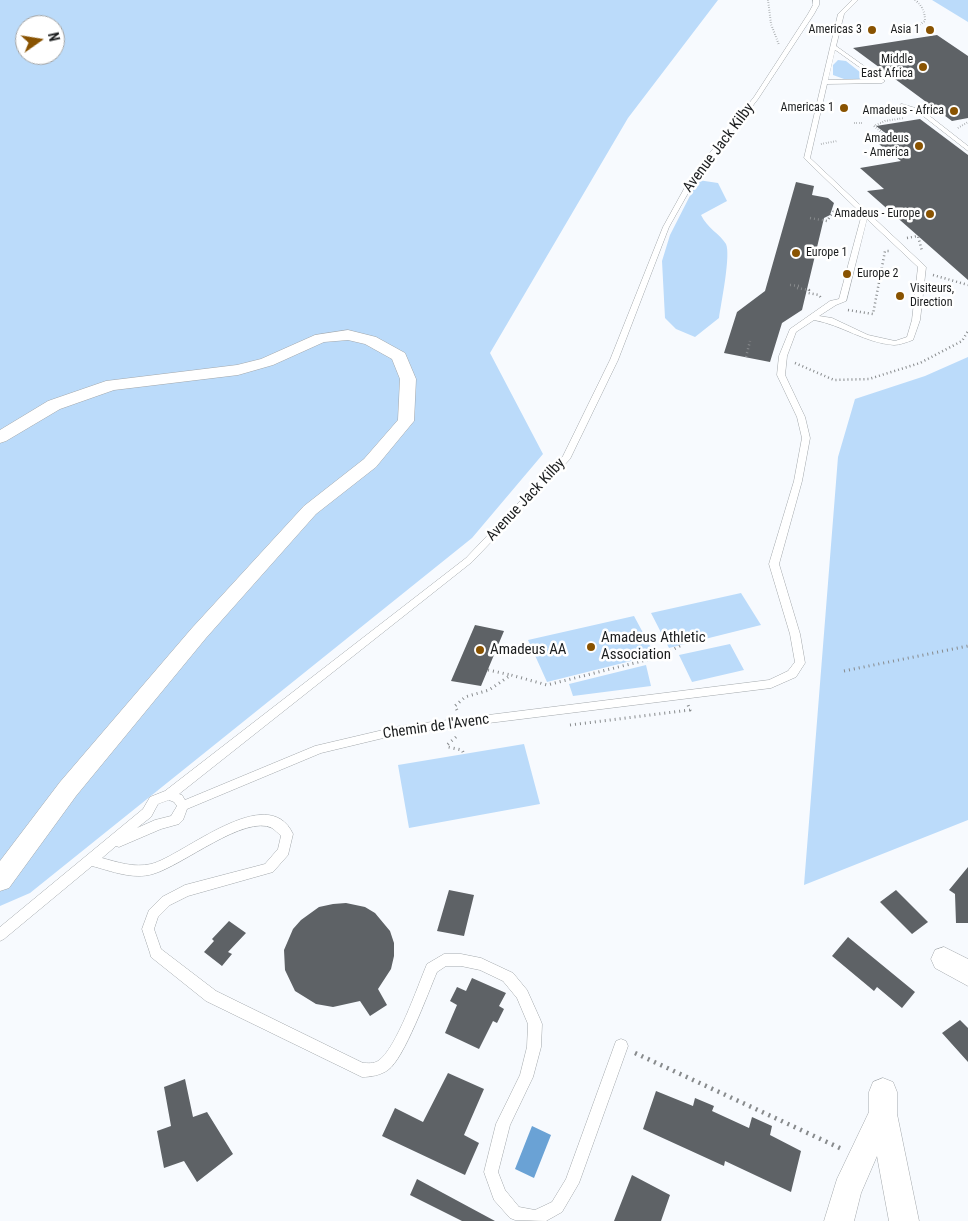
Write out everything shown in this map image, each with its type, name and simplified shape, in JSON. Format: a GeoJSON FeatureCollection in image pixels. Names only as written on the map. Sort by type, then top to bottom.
{"type":"FeatureCollection","features":[{"type":"Feature","properties":{"kind":"street"},"geometry":{"type":"LineString","coordinates":[[0,437],[54,405],[112,385],[238,370],[267,362],[321,338],[348,335],[370,340],[399,356],[408,380],[406,421],[370,463],[310,510],[199,633],[68,789],[0,880]]}},
{"type":"Feature","properties":{"kind":"street"},"geometry":{"type":"LineString","coordinates":[[944,959],[968,974]]}},
{"type":"Feature","properties":{"kind":"street"},"geometry":{"type":"LineString","coordinates":[[839,1221],[842,1206],[883,1103],[904,1221]]}},
{"type":"Feature","properties":{"kind":"lane","name":"Avenue Jack Kilby"},"geometry":{"type":"LineString","coordinates":[[0,935],[147,813],[154,800],[169,795],[469,560],[567,457],[614,360],[666,226],[693,178],[756,98],[788,51],[816,5],[816,0]]}},
{"type":"Feature","properties":{"kind":"lane"},"geometry":{"type":"LineString","coordinates":[[812,317],[829,320],[866,337],[895,343],[910,338],[916,320],[922,267],[807,158],[841,14],[855,0]]}},
{"type":"Feature","properties":{"kind":"lane"},"geometry":{"type":"LineString","coordinates":[[824,82],[882,81],[833,47]]}},
{"type":"Feature","properties":{"kind":"lane"},"geometry":{"type":"LineString","coordinates":[[902,106],[920,112],[968,149]]}},
{"type":"Feature","properties":{"kind":"lane"},"geometry":{"type":"LineString","coordinates":[[783,356],[793,331],[833,303],[842,301],[865,214]]}},
{"type":"Feature","properties":{"kind":"lane","name":"Chemin de l'Avenc"},"geometry":{"type":"LineString","coordinates":[[183,806],[319,750],[400,730],[771,684],[792,674],[800,663],[795,634],[774,564],[798,481],[806,438],[801,417],[781,379],[783,356]]}},
{"type":"Feature","properties":{"kind":"lane"},"geometry":{"type":"LineString","coordinates":[[169,795],[178,798],[183,806]]}},
{"type":"Feature","properties":{"kind":"lane","name":"Avenue Jack Kilby"},"geometry":{"type":"LineString","coordinates":[[109,846],[159,824],[175,820],[183,806]]}},
{"type":"Feature","properties":{"kind":"lane"},"geometry":{"type":"LineString","coordinates":[[147,813],[152,822],[159,824]]}},
{"type":"Feature","properties":{"kind":"lane"},"geometry":{"type":"LineString","coordinates":[[91,860],[132,870],[150,869],[170,863],[236,826],[257,820],[274,822],[287,834],[284,851],[269,868],[185,891],[166,901],[153,914],[148,929],[156,953],[211,996],[362,1070],[372,1070],[384,1065],[397,1049],[432,968],[444,960],[460,960],[481,964],[508,977],[522,994],[535,1024],[534,1047],[526,1078],[503,1124],[491,1172],[498,1195],[515,1213],[536,1218],[557,1207],[572,1183],[621,1046]]}},
{"type":"Feature","properties":{"kind":"path"},"geometry":{"type":"LineString","coordinates":[[768,0],[771,24],[780,46],[788,51]]}},
{"type":"Feature","properties":{"kind":"path"},"geometry":{"type":"LineString","coordinates":[[915,0],[920,4],[925,14],[925,21],[919,25]]}},
{"type":"Feature","properties":{"kind":"path"},"geometry":{"type":"LineString","coordinates":[[886,136],[874,126],[885,121],[907,117],[902,115]]}},
{"type":"Feature","properties":{"kind":"path"},"geometry":{"type":"LineString","coordinates":[[854,123],[862,123]]}},
{"type":"Feature","properties":{"kind":"path"},"geometry":{"type":"LineString","coordinates":[[821,144],[837,141]]}},
{"type":"Feature","properties":{"kind":"path"},"geometry":{"type":"LineString","coordinates":[[828,219],[833,212],[839,209]]}},
{"type":"Feature","properties":{"kind":"path"},"geometry":{"type":"LineString","coordinates":[[810,218],[828,219]]}},
{"type":"Feature","properties":{"kind":"path"},"geometry":{"type":"LineString","coordinates":[[817,218],[828,219]]}},
{"type":"Feature","properties":{"kind":"path"},"geometry":{"type":"LineString","coordinates":[[848,310],[873,314],[885,251],[893,252]]}},
{"type":"Feature","properties":{"kind":"path"},"geometry":{"type":"LineString","coordinates":[[928,273],[968,285]]}},
{"type":"Feature","properties":{"kind":"path"},"geometry":{"type":"LineString","coordinates":[[790,285],[809,288],[808,293],[819,295]]}},
{"type":"Feature","properties":{"kind":"path"},"geometry":{"type":"LineString","coordinates":[[798,288],[809,290]]}},
{"type":"Feature","properties":{"kind":"path"},"geometry":{"type":"LineString","coordinates":[[783,356],[834,380],[869,379],[920,363],[962,341],[968,332]]}},
{"type":"Feature","properties":{"kind":"path"},"geometry":{"type":"LineString","coordinates":[[746,357],[750,341]]}},
{"type":"Feature","properties":{"kind":"path"},"geometry":{"type":"LineString","coordinates":[[488,670],[547,685],[658,657],[682,645]]}},
{"type":"Feature","properties":{"kind":"path"},"geometry":{"type":"LineString","coordinates":[[844,671],[968,646]]}},
{"type":"Feature","properties":{"kind":"path"},"geometry":{"type":"LineString","coordinates":[[459,713],[455,706],[465,697],[489,690],[511,675]]}},
{"type":"Feature","properties":{"kind":"path"},"geometry":{"type":"LineString","coordinates":[[570,724],[690,710],[688,704]]}},
{"type":"Feature","properties":{"kind":"path"},"geometry":{"type":"LineString","coordinates":[[458,735],[447,745],[448,747],[462,750],[464,754]]}},
{"type":"Feature","properties":{"kind":"path"},"geometry":{"type":"LineString","coordinates":[[621,1046],[861,1158]]}},
{"type":"Feature","properties":{"kind":"shaded area"},"geometry":{"type":"Polygon","coordinates":[[[0,0],[718,0],[628,118],[490,353],[543,454],[472,538],[30,893],[0,906],[0,0]]]}},
{"type":"Feature","properties":{"kind":"shaded area"},"geometry":{"type":"Polygon","coordinates":[[[932,0],[968,0],[968,22],[932,0]]]}},
{"type":"Feature","properties":{"kind":"shaded area"},"geometry":{"type":"Polygon","coordinates":[[[838,60],[846,61],[865,76],[863,79],[844,79],[833,75],[833,65],[838,60]]]}},
{"type":"Feature","properties":{"kind":"shaded area"},"geometry":{"type":"Polygon","coordinates":[[[698,180],[718,183],[727,201],[701,215],[726,244],[727,258],[719,318],[695,337],[676,329],[665,318],[662,261],[670,235],[698,180]]]}},
{"type":"Feature","properties":{"kind":"shaded area"},"geometry":{"type":"Polygon","coordinates":[[[968,357],[968,820],[804,885],[838,457],[855,399],[925,376],[968,357]]]}},
{"type":"Feature","properties":{"kind":"shaded area","name":"Amadeus Athletic Association"},"geometry":{"type":"Polygon","coordinates":[[[741,593],[761,625],[669,648],[651,613],[741,593]]]}},
{"type":"Feature","properties":{"kind":"shaded area","name":"Amadeus Athletic Association"},"geometry":{"type":"Polygon","coordinates":[[[634,616],[655,655],[547,682],[528,640],[634,616]]]}},
{"type":"Feature","properties":{"kind":"shaded area","name":"Amadeus Athletic Association"},"geometry":{"type":"Polygon","coordinates":[[[730,644],[744,670],[692,682],[679,655],[730,644]]]}},
{"type":"Feature","properties":{"kind":"shaded area"},"geometry":{"type":"Polygon","coordinates":[[[646,665],[651,686],[573,696],[569,684],[646,665]]]}},
{"type":"Feature","properties":{"kind":"shaded area"},"geometry":{"type":"Polygon","coordinates":[[[524,744],[540,804],[409,828],[398,765],[524,744]]]}},
{"type":"Feature","properties":{"kind":"water"},"geometry":{"type":"Polygon","coordinates":[[[532,1126],[551,1135],[534,1178],[515,1169],[532,1126]]]}},
{"type":"Feature","properties":{"kind":"building","name":"Middle East Africa"},"geometry":{"type":"Polygon","coordinates":[[[937,35],[968,56],[968,118],[952,121],[853,48],[937,35]]]}},
{"type":"Feature","properties":{"kind":"building"},"geometry":{"type":"Polygon","coordinates":[[[920,119],[968,155],[968,280],[867,191],[884,189],[860,168],[901,161],[871,138],[888,135],[876,126],[920,119]]]}},
{"type":"Feature","properties":{"kind":"building","name":"Europe 1"},"geometry":{"type":"Polygon","coordinates":[[[796,182],[814,186],[812,195],[828,198],[834,203],[830,215],[824,218],[802,310],[782,323],[770,362],[724,353],[737,312],[765,291],[796,182]]]}},
{"type":"Feature","properties":{"kind":"building","name":"Amadeus AA"},"geometry":{"type":"Polygon","coordinates":[[[475,625],[504,631],[481,686],[451,681],[475,625]]]}},
{"type":"Feature","properties":{"kind":"building"},"geometry":{"type":"Polygon","coordinates":[[[968,867],[968,923],[956,923],[955,894],[949,890],[968,867]]]}},
{"type":"Feature","properties":{"kind":"building"},"geometry":{"type":"Polygon","coordinates":[[[449,890],[474,895],[464,936],[437,931],[449,890]]]}},
{"type":"Feature","properties":{"kind":"building"},"geometry":{"type":"Polygon","coordinates":[[[896,890],[928,922],[912,934],[880,902],[896,890]]]}},
{"type":"Feature","properties":{"kind":"building"},"geometry":{"type":"Polygon","coordinates":[[[346,903],[365,907],[375,913],[390,931],[394,943],[391,969],[378,989],[387,1005],[370,1016],[360,1001],[333,1007],[316,1004],[295,991],[285,970],[284,950],[293,929],[301,920],[319,907],[346,903]]]}},
{"type":"Feature","properties":{"kind":"building"},"geometry":{"type":"Polygon","coordinates":[[[229,921],[246,933],[228,952],[232,954],[222,966],[204,952],[214,941],[212,939],[229,921]]]}},
{"type":"Feature","properties":{"kind":"building"},"geometry":{"type":"Polygon","coordinates":[[[848,937],[915,992],[902,1008],[877,987],[874,991],[832,956],[848,937]]]}},
{"type":"Feature","properties":{"kind":"building"},"geometry":{"type":"Polygon","coordinates":[[[472,978],[506,993],[499,1006],[504,1009],[497,1023],[493,1021],[479,1049],[445,1033],[457,1005],[450,1001],[457,987],[466,991],[472,978]]]}},
{"type":"Feature","properties":{"kind":"building"},"geometry":{"type":"Polygon","coordinates":[[[960,1020],[968,1028],[968,1062],[942,1033],[960,1020]]]}},
{"type":"Feature","properties":{"kind":"building"},"geometry":{"type":"Polygon","coordinates":[[[448,1073],[484,1089],[464,1135],[479,1143],[465,1175],[382,1136],[395,1108],[423,1122],[448,1073]]]}},
{"type":"Feature","properties":{"kind":"building"},"geometry":{"type":"Polygon","coordinates":[[[185,1079],[193,1117],[207,1112],[233,1154],[197,1182],[184,1161],[164,1168],[157,1131],[171,1126],[164,1087],[185,1079]]]}},
{"type":"Feature","properties":{"kind":"building"},"geometry":{"type":"Polygon","coordinates":[[[656,1091],[693,1106],[695,1098],[714,1106],[712,1111],[749,1128],[752,1117],[772,1126],[770,1135],[801,1151],[791,1192],[725,1161],[724,1166],[643,1129],[656,1091]]]}},
{"type":"Feature","properties":{"kind":"building"},"geometry":{"type":"Polygon","coordinates":[[[632,1175],[670,1195],[661,1221],[614,1221],[632,1175]]]}},
{"type":"Feature","properties":{"kind":"building"},"geometry":{"type":"Polygon","coordinates":[[[417,1179],[495,1221],[462,1221],[410,1195],[417,1179]]]}},
{"type":"Feature","properties":{"kind":"place","name":"Americas 3"},"geometry":{"type":"Point","coordinates":[872,30]}},
{"type":"Feature","properties":{"kind":"place","name":"Asia 1"},"geometry":{"type":"Point","coordinates":[930,30]}},
{"type":"Feature","properties":{"kind":"place","name":"Middle East Africa"},"geometry":{"type":"Point","coordinates":[923,67]}},
{"type":"Feature","properties":{"kind":"place","name":"Americas 1"},"geometry":{"type":"Point","coordinates":[844,108]}},
{"type":"Feature","properties":{"kind":"place","name":"Amadeus - Africa"},"geometry":{"type":"Point","coordinates":[954,111]}},
{"type":"Feature","properties":{"kind":"place","name":"Amadeus - America"},"geometry":{"type":"Point","coordinates":[919,146]}},
{"type":"Feature","properties":{"kind":"place","name":"Amadeus - Europe"},"geometry":{"type":"Point","coordinates":[930,214]}},
{"type":"Feature","properties":{"kind":"place","name":"Europe 1"},"geometry":{"type":"Point","coordinates":[796,253]}},
{"type":"Feature","properties":{"kind":"place","name":"Europe 2"},"geometry":{"type":"Point","coordinates":[847,274]}},
{"type":"Feature","properties":{"kind":"place","name":"Visiteurs, Direction"},"geometry":{"type":"Point","coordinates":[900,296]}},
{"type":"Feature","properties":{"kind":"place","name":"Amadeus Athletic Association"},"geometry":{"type":"Point","coordinates":[591,647]}},
{"type":"Feature","properties":{"kind":"place","name":"Amadeus AA"},"geometry":{"type":"Point","coordinates":[480,650]}}]}
